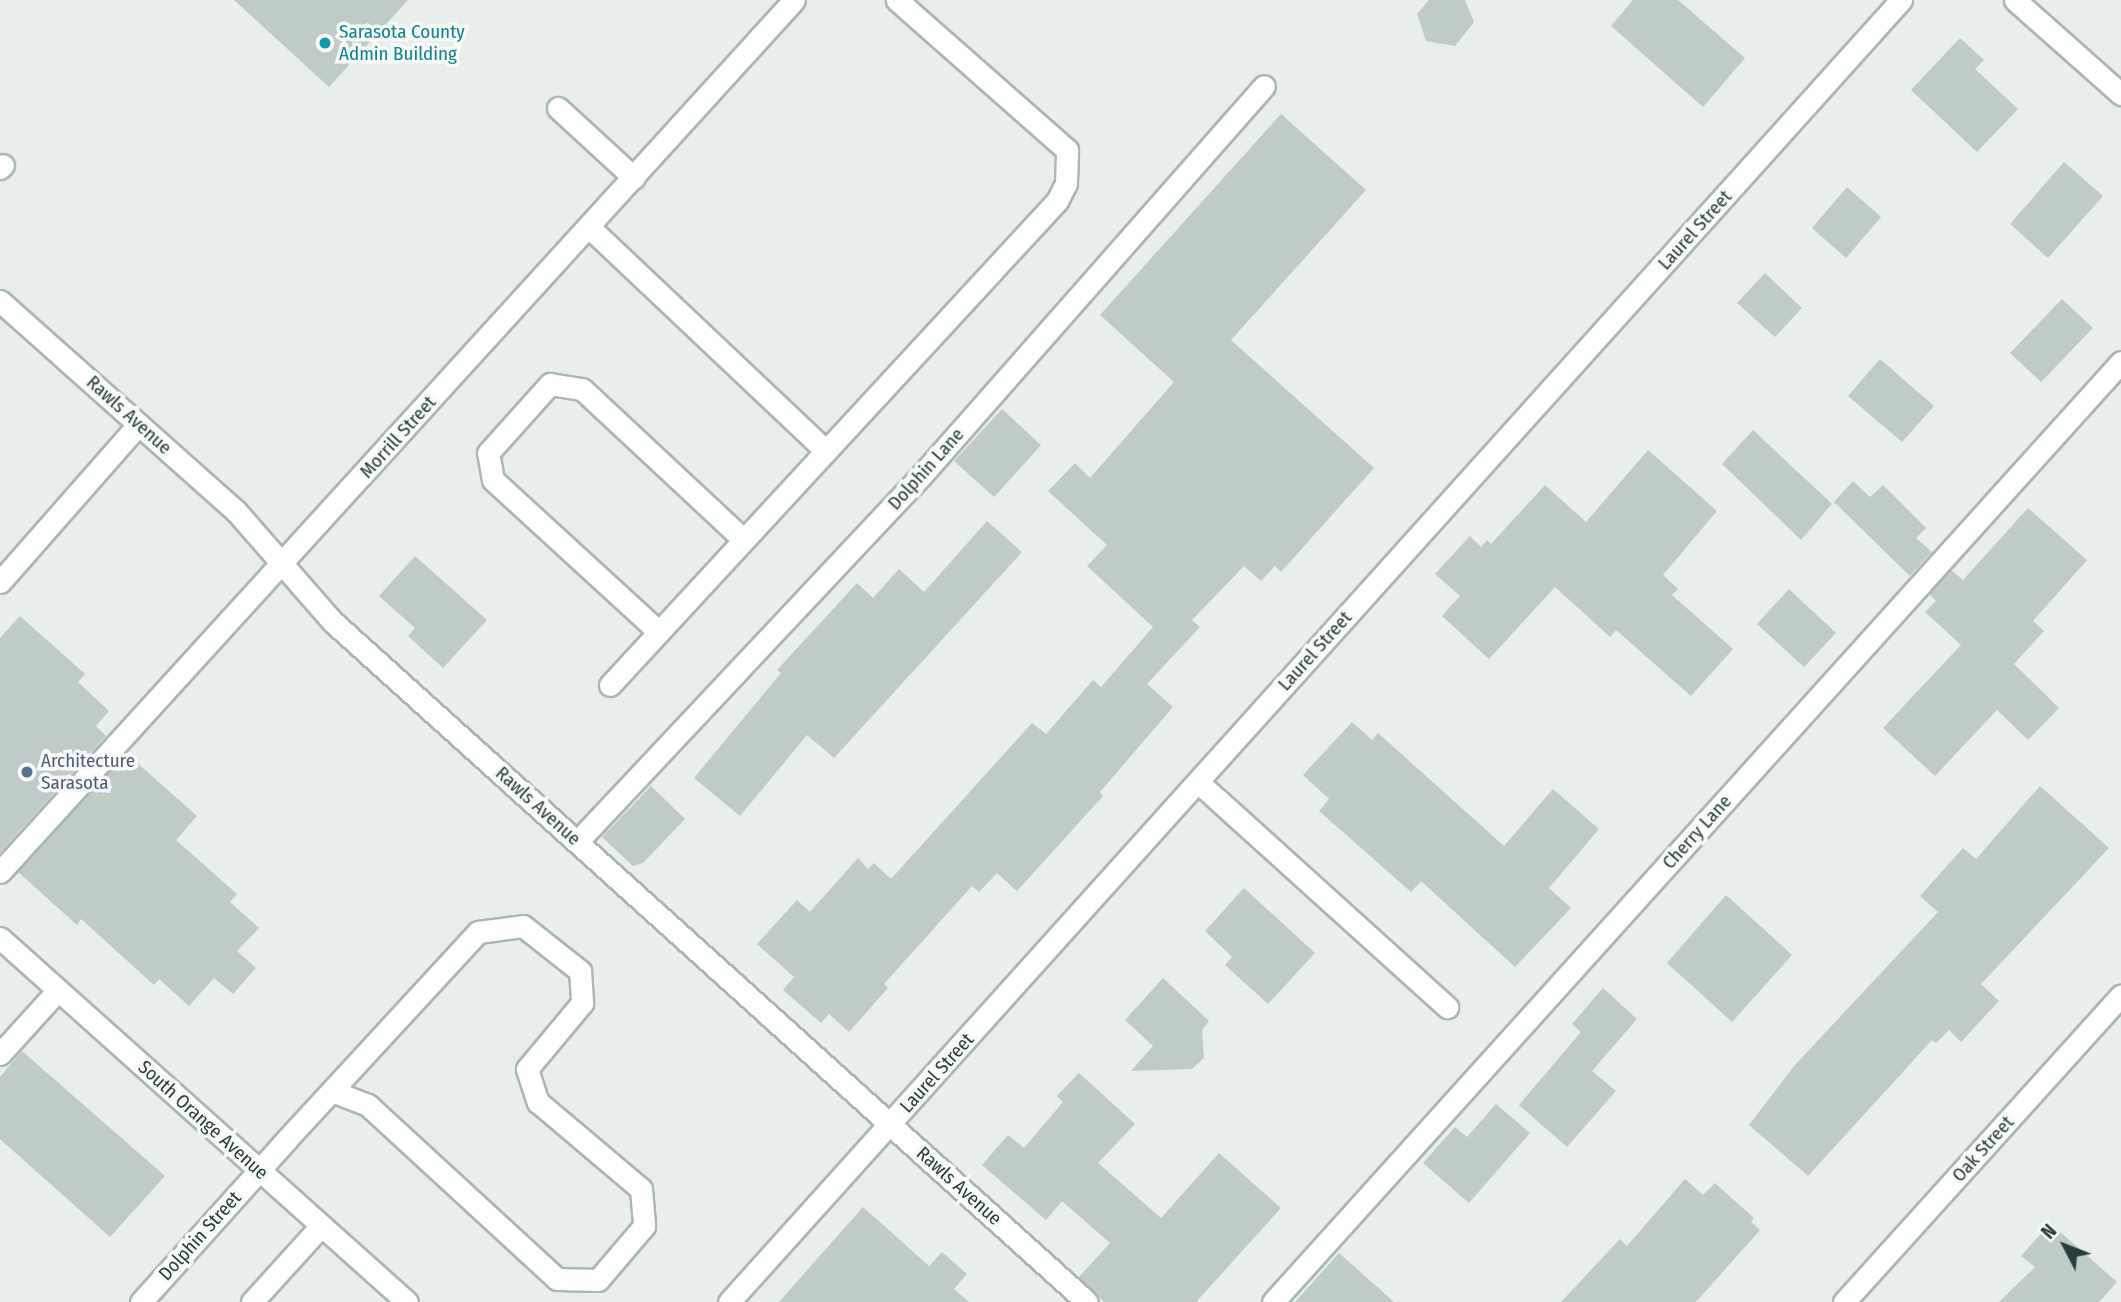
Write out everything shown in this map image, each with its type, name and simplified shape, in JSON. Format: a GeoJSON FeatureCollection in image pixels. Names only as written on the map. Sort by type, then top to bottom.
{"type":"FeatureCollection","features":[{"type":"Feature","properties":{"kind":"street","name":"Morrill Street"},"geometry":{"type":"LineString","coordinates":[[0,872],[635,178],[794,0]]}},
{"type":"Feature","properties":{"kind":"street"},"geometry":{"type":"LineString","coordinates":[[610,685],[1057,201],[1070,165],[1067,150],[897,0]]}},
{"type":"Feature","properties":{"kind":"street","name":"Laurel Street"},"geometry":{"type":"LineString","coordinates":[[729,1302],[1901,0]]}},
{"type":"Feature","properties":{"kind":"street"},"geometry":{"type":"LineString","coordinates":[[2015,0],[2121,94]]}},
{"type":"Feature","properties":{"kind":"street","name":"Dolphin Lane"},"geometry":{"type":"LineString","coordinates":[[577,842],[919,478],[1264,86]]}},
{"type":"Feature","properties":{"kind":"street"},"geometry":{"type":"LineString","coordinates":[[558,108],[635,178]]}},
{"type":"Feature","properties":{"kind":"street"},"geometry":{"type":"LineString","coordinates":[[589,227],[826,451]]}},
{"type":"Feature","properties":{"kind":"street","name":"Rawls Avenue"},"geometry":{"type":"LineString","coordinates":[[0,300],[236,511],[332,622],[1087,1302]]}},
{"type":"Feature","properties":{"kind":"street","name":"Cherry Lane"},"geometry":{"type":"LineString","coordinates":[[1273,1302],[2121,362]]}},
{"type":"Feature","properties":{"kind":"street"},"geometry":{"type":"LineString","coordinates":[[659,632],[493,480],[488,453],[550,384],[582,389],[744,540]]}},
{"type":"Feature","properties":{"kind":"street"},"geometry":{"type":"LineString","coordinates":[[0,582],[139,424]]}},
{"type":"Feature","properties":{"kind":"street"},"geometry":{"type":"LineString","coordinates":[[1198,782],[1447,1007]]}},
{"type":"Feature","properties":{"kind":"street","name":"Dolphin Street"},"geometry":{"type":"LineString","coordinates":[[141,1302],[259,1170],[478,932],[523,926],[580,971],[582,1003],[527,1069],[537,1102],[641,1189],[644,1226],[598,1280],[557,1279],[368,1105],[332,1091]]}},
{"type":"Feature","properties":{"kind":"street","name":"South Orange Avenue"},"geometry":{"type":"LineString","coordinates":[[0,937],[407,1302]]}},
{"type":"Feature","properties":{"kind":"street"},"geometry":{"type":"LineString","coordinates":[[0,1054],[58,990]]}},
{"type":"Feature","properties":{"kind":"street","name":"Oak Street"},"geometry":{"type":"LineString","coordinates":[[1844,1302],[2121,995]]}},
{"type":"Feature","properties":{"kind":"street"},"geometry":{"type":"LineString","coordinates":[[252,1302],[321,1226]]}},
{"type":"Feature","properties":{"kind":"building","name":"Sarasota County Admin Building"},"geometry":{"type":"Polygon","coordinates":[[[234,0],[408,0],[329,87],[234,0]]]}},
{"type":"Feature","properties":{"kind":"building"},"geometry":{"type":"Polygon","coordinates":[[[1429,0],[1465,0],[1474,22],[1455,46],[1426,41],[1417,14],[1429,0]]]}},
{"type":"Feature","properties":{"kind":"building"},"geometry":{"type":"Polygon","coordinates":[[[1633,0],[1678,0],[1745,58],[1703,107],[1611,26],[1633,0]]]}},
{"type":"Feature","properties":{"kind":"building"},"geometry":{"type":"Polygon","coordinates":[[[1960,38],[1984,60],[1975,69],[2018,109],[1977,152],[1911,90],[1960,38]]]}},
{"type":"Feature","properties":{"kind":"building"},"geometry":{"type":"Polygon","coordinates":[[[1281,114],[1366,190],[1231,340],[1374,468],[1281,572],[1275,566],[1261,581],[1244,566],[1192,620],[1200,627],[1147,684],[1173,707],[1100,792],[1103,796],[1017,891],[997,873],[979,892],[972,886],[884,984],[888,988],[849,1032],[829,1014],[821,1023],[783,990],[794,977],[757,944],[797,900],[810,912],[858,858],[868,869],[874,863],[891,879],[1032,723],[1046,734],[1093,680],[1101,687],[1153,627],[1087,566],[1107,545],[1048,491],[1075,463],[1090,478],[1174,382],[1100,315],[1281,114]]]}},
{"type":"Feature","properties":{"kind":"building"},"geometry":{"type":"Polygon","coordinates":[[[2064,162],[2103,196],[2048,258],[2010,224],[2064,162]]]}},
{"type":"Feature","properties":{"kind":"building"},"geometry":{"type":"Polygon","coordinates":[[[1847,187],[1881,217],[1846,258],[1812,228],[1847,187]]]}},
{"type":"Feature","properties":{"kind":"building"},"geometry":{"type":"Polygon","coordinates":[[[1765,273],[1802,308],[1775,337],[1737,303],[1765,273]]]}},
{"type":"Feature","properties":{"kind":"building"},"geometry":{"type":"Polygon","coordinates":[[[2062,299],[2093,328],[2041,382],[2010,353],[2062,299]]]}},
{"type":"Feature","properties":{"kind":"building"},"geometry":{"type":"Polygon","coordinates":[[[1880,359],[1934,406],[1902,442],[1848,396],[1880,359]]]}},
{"type":"Feature","properties":{"kind":"building"},"geometry":{"type":"Polygon","coordinates":[[[1002,409],[1041,445],[994,497],[954,461],[1002,409]]]}},
{"type":"Feature","properties":{"kind":"building"},"geometry":{"type":"Polygon","coordinates":[[[1753,430],[1832,504],[1801,540],[1722,464],[1753,430]]]}},
{"type":"Feature","properties":{"kind":"building"},"geometry":{"type":"Polygon","coordinates":[[[1648,450],[1717,511],[1663,575],[1678,589],[1672,595],[1733,649],[1691,696],[1616,630],[1610,637],[1555,587],[1489,659],[1442,616],[1460,596],[1435,574],[1470,536],[1481,547],[1487,540],[1491,544],[1545,485],[1586,522],[1648,450]]]}},
{"type":"Feature","properties":{"kind":"building"},"geometry":{"type":"Polygon","coordinates":[[[1853,481],[1870,497],[1883,485],[1926,528],[1916,538],[1932,552],[1910,576],[1834,502],[1853,481]]]}},
{"type":"Feature","properties":{"kind":"building"},"geometry":{"type":"Polygon","coordinates":[[[2028,508],[2087,560],[2033,621],[2044,631],[2014,664],[2059,708],[2028,740],[1997,710],[1935,776],[1883,728],[1961,645],[1925,612],[1936,601],[1929,594],[1951,570],[1963,580],[2028,508]]]}},
{"type":"Feature","properties":{"kind":"building"},"geometry":{"type":"Polygon","coordinates":[[[987,521],[1022,552],[834,758],[807,735],[740,816],[694,778],[781,673],[777,670],[857,583],[873,598],[899,569],[924,592],[987,521]]]}},
{"type":"Feature","properties":{"kind":"building"},"geometry":{"type":"Polygon","coordinates":[[[415,556],[487,620],[443,668],[408,636],[415,628],[379,596],[415,556]]]}},
{"type":"Feature","properties":{"kind":"building"},"geometry":{"type":"Polygon","coordinates":[[[1789,589],[1836,633],[1804,667],[1757,624],[1789,589]]]}},
{"type":"Feature","properties":{"kind":"building","name":"Architecture Sarasota"},"geometry":{"type":"Polygon","coordinates":[[[20,616],[85,674],[78,682],[109,711],[96,726],[106,736],[0,853],[0,638],[20,616]]]}},
{"type":"Feature","properties":{"kind":"building"},"geometry":{"type":"Polygon","coordinates":[[[1352,722],[1372,740],[1378,733],[1504,846],[1553,789],[1599,829],[1549,888],[1571,908],[1515,967],[1421,881],[1411,892],[1319,811],[1329,799],[1303,775],[1352,722]]]}},
{"type":"Feature","properties":{"kind":"building"},"geometry":{"type":"Polygon","coordinates":[[[126,753],[197,816],[176,840],[237,894],[230,902],[259,928],[237,951],[256,968],[233,994],[214,978],[189,1006],[159,979],[154,985],[81,919],[77,925],[18,872],[126,753]]]}},
{"type":"Feature","properties":{"kind":"building"},"geometry":{"type":"Polygon","coordinates":[[[651,786],[685,819],[643,863],[633,866],[602,837],[651,786]]]}},
{"type":"Feature","properties":{"kind":"building"},"geometry":{"type":"Polygon","coordinates":[[[2040,786],[2109,848],[1981,984],[1999,1001],[1961,1042],[1949,1030],[1936,1043],[1932,1040],[1808,1176],[1749,1125],[1795,1065],[1938,912],[1920,896],[1963,848],[1976,859],[2040,786]]]}},
{"type":"Feature","properties":{"kind":"building"},"geometry":{"type":"Polygon","coordinates":[[[1244,888],[1315,953],[1268,1004],[1225,965],[1232,957],[1205,931],[1244,888]]]}},
{"type":"Feature","properties":{"kind":"building"},"geometry":{"type":"Polygon","coordinates":[[[1726,895],[1792,955],[1732,1022],[1667,963],[1726,895]]]}},
{"type":"Feature","properties":{"kind":"building"},"geometry":{"type":"Polygon","coordinates":[[[1163,978],[1209,1021],[1202,1030],[1204,1058],[1192,1069],[1131,1071],[1153,1046],[1125,1020],[1163,978]]]}},
{"type":"Feature","properties":{"kind":"building"},"geometry":{"type":"Polygon","coordinates":[[[1603,988],[1637,1019],[1592,1071],[1616,1091],[1567,1147],[1519,1105],[1581,1032],[1572,1024],[1603,988]]]}},
{"type":"Feature","properties":{"kind":"building"},"geometry":{"type":"Polygon","coordinates":[[[22,1051],[165,1176],[110,1237],[0,1139],[0,1077],[22,1051]]]}},
{"type":"Feature","properties":{"kind":"building"},"geometry":{"type":"Polygon","coordinates":[[[1079,1073],[1135,1124],[1098,1163],[1161,1218],[1219,1153],[1281,1208],[1196,1302],[1104,1302],[1079,1277],[1110,1243],[1062,1201],[1046,1220],[982,1165],[1008,1135],[1024,1148],[1063,1102],[1057,1096],[1079,1073]]]}},
{"type":"Feature","properties":{"kind":"building"},"geometry":{"type":"Polygon","coordinates":[[[1496,1104],[1530,1133],[1469,1203],[1423,1163],[1455,1127],[1467,1137],[1496,1104]]]}},
{"type":"Feature","properties":{"kind":"building"},"geometry":{"type":"Polygon","coordinates":[[[1685,1179],[1703,1195],[1715,1183],[1754,1218],[1751,1222],[1760,1230],[1696,1302],[1561,1302],[1620,1239],[1627,1246],[1685,1179]]]}},
{"type":"Feature","properties":{"kind":"building"},"geometry":{"type":"Polygon","coordinates":[[[863,1207],[929,1266],[942,1252],[967,1274],[954,1289],[969,1302],[779,1302],[863,1207]]]}},
{"type":"Feature","properties":{"kind":"building"},"geometry":{"type":"Polygon","coordinates":[[[2050,1223],[2117,1282],[2099,1302],[1999,1302],[2035,1267],[2021,1256],[2050,1223]]]}},
{"type":"Feature","properties":{"kind":"building"},"geometry":{"type":"Polygon","coordinates":[[[1339,1253],[1394,1302],[1295,1302],[1339,1253]]]}},
{"type":"Feature","properties":{"kind":"place","name":"Sarasota County Admin Building"},"geometry":{"type":"Point","coordinates":[325,43]}},
{"type":"Feature","properties":{"kind":"place","name":"Architecture Sarasota"},"geometry":{"type":"Point","coordinates":[27,772]}}]}
